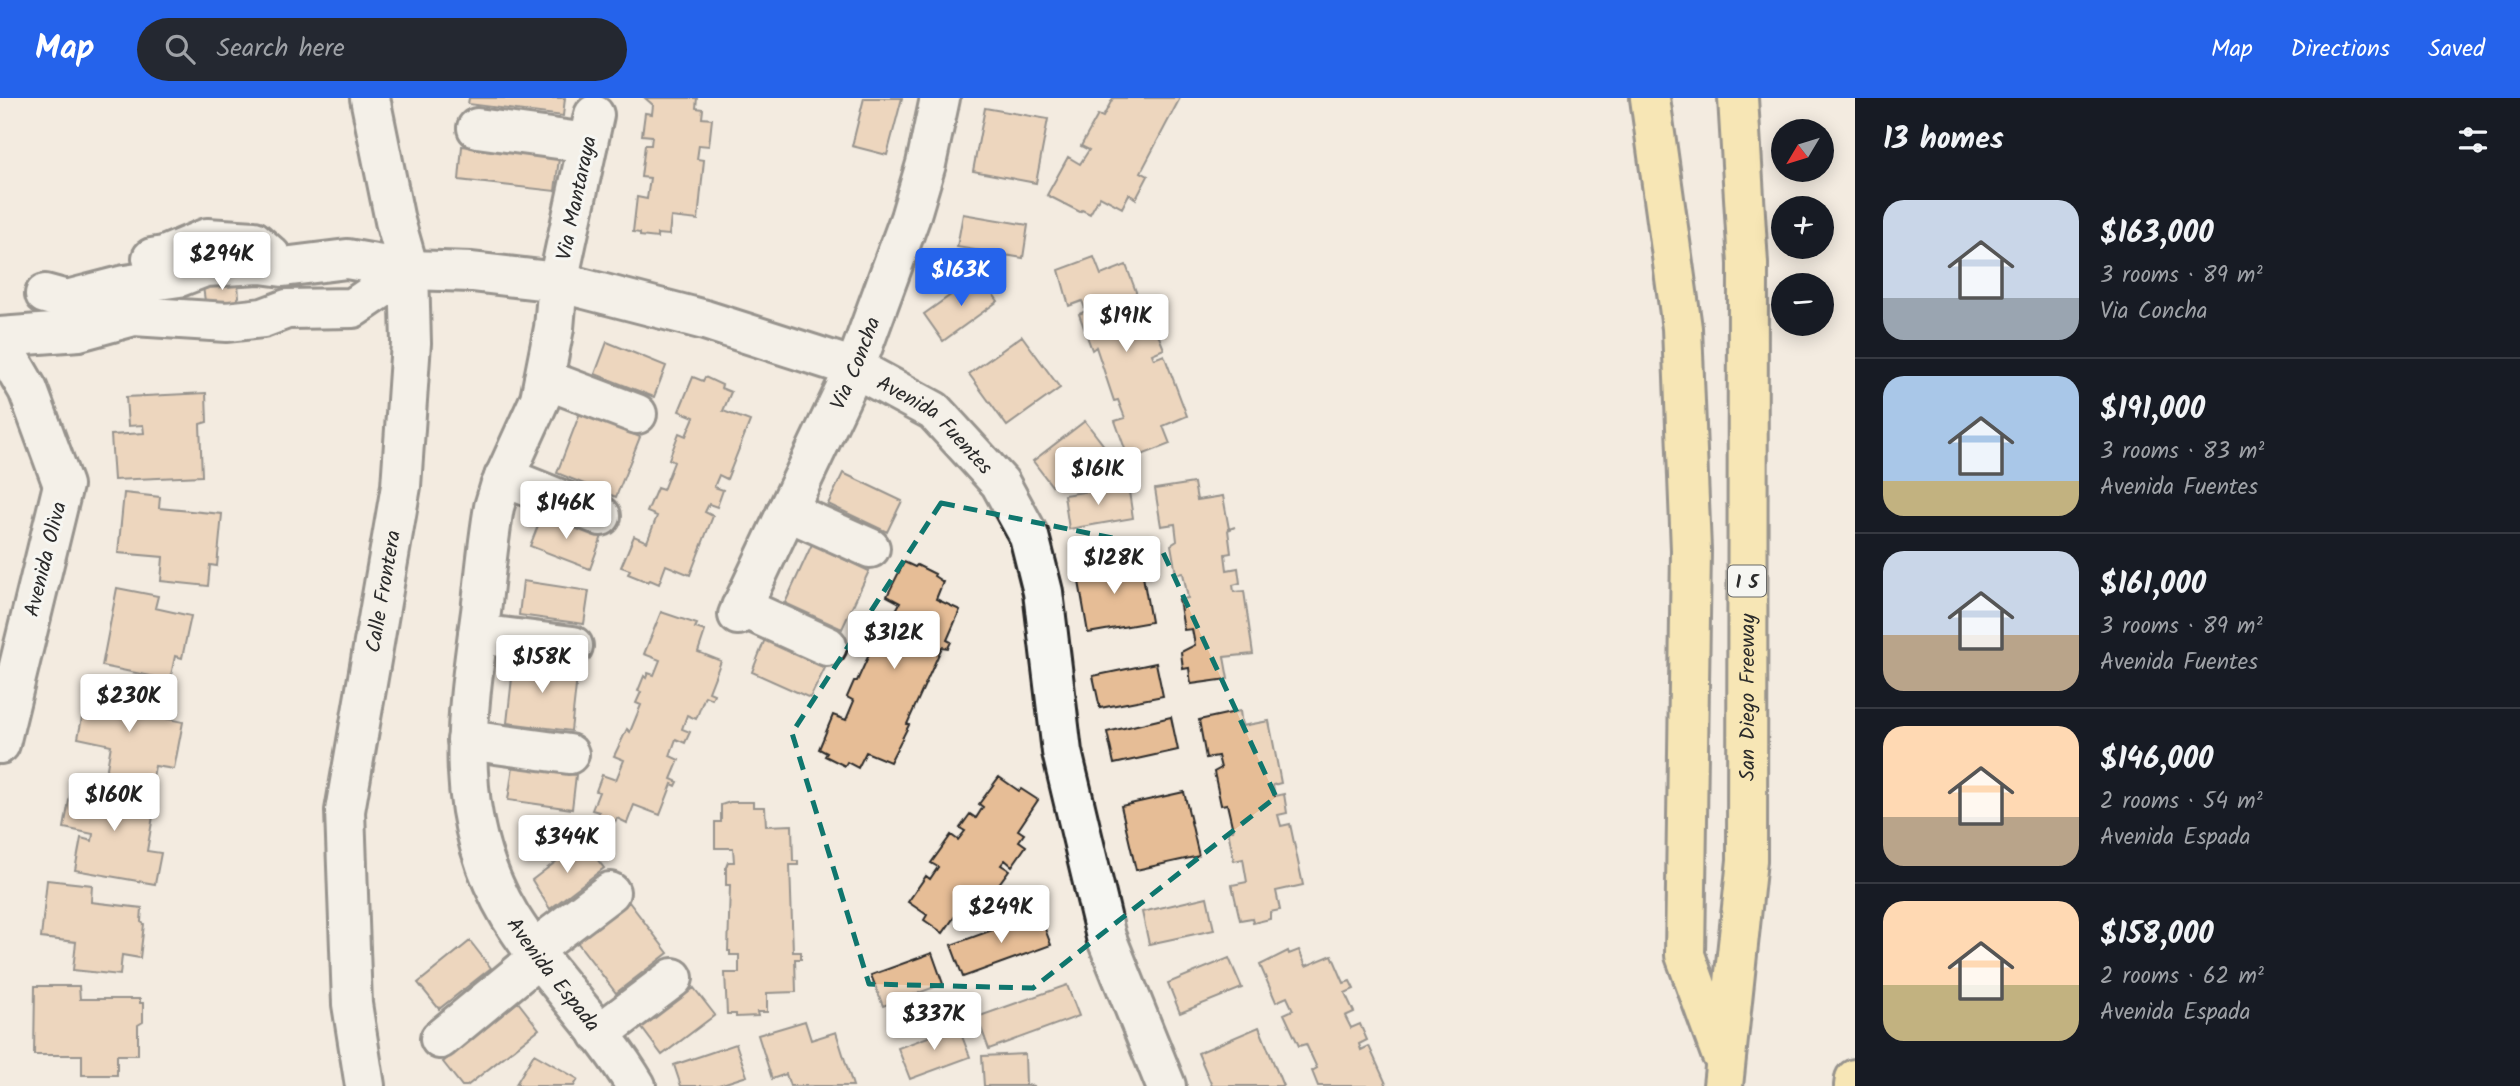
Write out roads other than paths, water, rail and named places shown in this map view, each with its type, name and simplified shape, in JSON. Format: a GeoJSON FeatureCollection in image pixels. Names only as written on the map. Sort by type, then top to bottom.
{"type":"FeatureCollection","features":[{"type":"Feature","properties":{"kind":"highway"},"geometry":{"type":"LineString","coordinates":[[1650,98],[1682,328],[1691,550],[1685,955],[1724,1074]]}},
{"type":"Feature","properties":{"kind":"highway","name":"San Diego Freeway"},"geometry":{"type":"LineString","coordinates":[[1724,1074],[1747,860],[1748,264],[1738,98]]}},
{"type":"Feature","properties":{"kind":"highway"},"geometry":{"type":"LineString","coordinates":[[1854,1086],[1855,1079]]}},
{"type":"Feature","properties":{"kind":"street","name":"Calle Frontera"},"geometry":{"type":"LineString","coordinates":[[365,1086],[352,1004],[345,811],[401,486],[411,343],[409,270],[395,221],[370,98]]}},
{"type":"Feature","properties":{"kind":"street","name":"Via Concha"},"geometry":{"type":"LineString","coordinates":[[827,646],[739,611],[855,368],[910,218],[926,164],[940,98]]}},
{"type":"Feature","properties":{"kind":"street","name":"Via Mantaraya"},"geometry":{"type":"LineString","coordinates":[[477,128],[591,129],[558,282]]}},
{"type":"Feature","properties":{"kind":"street","name":"Avenida Fuentes"},"geometry":{"type":"LineString","coordinates":[[0,338],[45,294],[67,300],[125,285],[171,266],[272,265],[347,259],[409,270],[472,272],[558,282],[705,320],[855,368],[934,411],[1000,482],[1029,536],[1043,592],[1062,752],[1106,937],[1166,1086]]}},
{"type":"Feature","properties":{"kind":"street"},"geometry":{"type":"LineString","coordinates":[[263,318],[272,265]]}},
{"type":"Feature","properties":{"kind":"street"},"geometry":{"type":"LineString","coordinates":[[171,266],[183,320]]}},
{"type":"Feature","properties":{"kind":"street"},"geometry":{"type":"LineString","coordinates":[[0,338],[79,331],[134,316],[226,322],[263,318],[287,309],[353,308],[409,270]]}},
{"type":"Feature","properties":{"kind":"street","name":"Avenida Espada"},"geometry":{"type":"LineString","coordinates":[[558,282],[554,328],[540,398],[504,477],[490,529],[467,740],[471,812],[482,855],[509,913],[536,954],[636,1086]]}},
{"type":"Feature","properties":{"kind":"street","name":"Avenida Oliva"},"geometry":{"type":"LineString","coordinates":[[0,338],[29,390],[63,485],[0,744]]}},
{"type":"Feature","properties":{"kind":"street"},"geometry":{"type":"LineString","coordinates":[[544,379],[637,414]]}},
{"type":"Feature","properties":{"kind":"street"},"geometry":{"type":"LineString","coordinates":[[504,477],[601,516]]}},
{"type":"Feature","properties":{"kind":"street"},"geometry":{"type":"LineString","coordinates":[[787,511],[870,548]]}},
{"type":"Feature","properties":{"kind":"street"},"geometry":{"type":"LineString","coordinates":[[478,634],[573,646]]}},
{"type":"Feature","properties":{"kind":"street"},"geometry":{"type":"LineString","coordinates":[[467,740],[569,754]]}},
{"type":"Feature","properties":{"kind":"street"},"geometry":{"type":"LineString","coordinates":[[440,1038],[610,892]]}},
{"type":"Feature","properties":{"kind":"street"},"geometry":{"type":"LineString","coordinates":[[599,1034],[673,978]]}}]}
